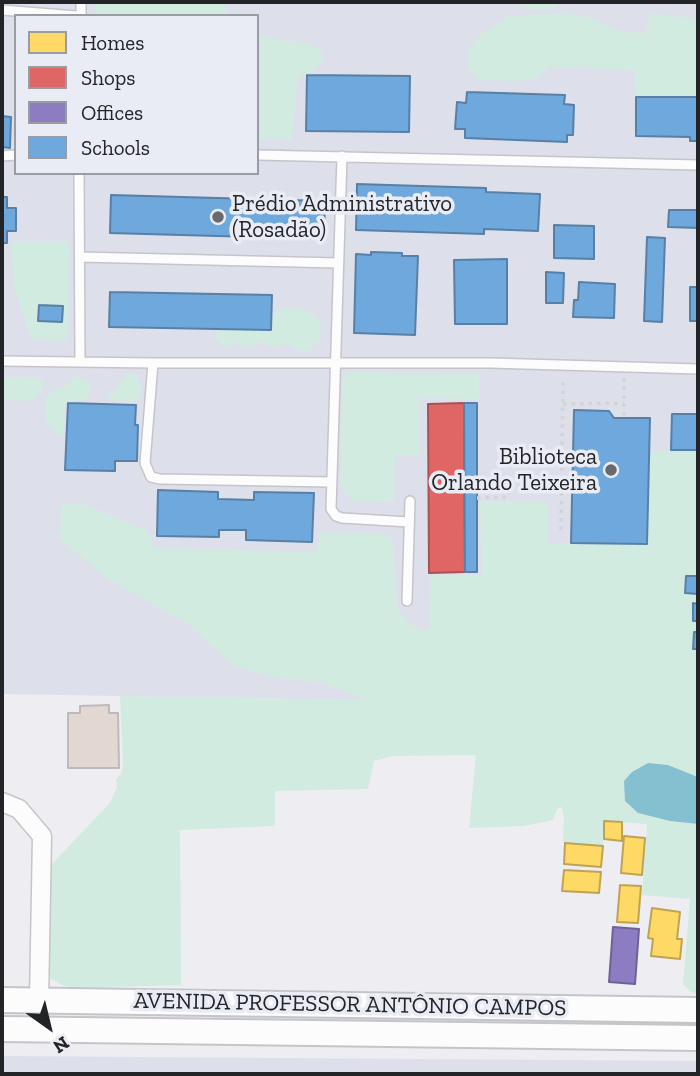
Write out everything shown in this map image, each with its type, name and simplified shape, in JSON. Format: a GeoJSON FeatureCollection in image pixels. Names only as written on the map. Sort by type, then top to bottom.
{"type":"FeatureCollection","features":[{"type":"Feature","properties":{"kind":"street"},"geometry":{"type":"LineString","coordinates":[[2,802],[19,809],[41,836],[39,1001]]}},
{"type":"Feature","properties":{"kind":"street","name":"AVENIDA PROFESSOR ANTÔNIO CAMPOS"},"geometry":{"type":"LineString","coordinates":[[2,1000],[698,1010]]}},
{"type":"Feature","properties":{"kind":"street"},"geometry":{"type":"LineString","coordinates":[[78,1030],[80,1001]]}},
{"type":"Feature","properties":{"kind":"street"},"geometry":{"type":"LineString","coordinates":[[123,1031],[127,1003]]}},
{"type":"Feature","properties":{"kind":"street","name":"AVENIDA PROFESSOR ANTÔNIO CAMPOS"},"geometry":{"type":"LineString","coordinates":[[2,1029],[698,1038]]}},
{"type":"Feature","properties":{"kind":"lane"},"geometry":{"type":"LineString","coordinates":[[2,10],[53,14]]}},
{"type":"Feature","properties":{"kind":"lane"},"geometry":{"type":"LineString","coordinates":[[259,155],[698,164]]}},
{"type":"Feature","properties":{"kind":"lane"},"geometry":{"type":"LineString","coordinates":[[342,156],[337,362],[330,504],[335,516],[409,523]]}},
{"type":"Feature","properties":{"kind":"lane"},"geometry":{"type":"LineString","coordinates":[[79,175],[80,362]]}},
{"type":"Feature","properties":{"kind":"lane"},"geometry":{"type":"LineString","coordinates":[[80,257],[338,263]]}},
{"type":"Feature","properties":{"kind":"lane"},"geometry":{"type":"LineString","coordinates":[[2,361],[540,364],[698,369]]}},
{"type":"Feature","properties":{"kind":"lane"},"geometry":{"type":"LineString","coordinates":[[153,363],[145,463],[151,477],[331,481]]}},
{"type":"Feature","properties":{"kind":"lane"},"geometry":{"type":"LineString","coordinates":[[407,601],[410,501]]}},
{"type":"Feature","properties":{"kind":"path"},"geometry":{"type":"LineString","coordinates":[[561,530],[563,377]]}},
{"type":"Feature","properties":{"kind":"path"},"geometry":{"type":"LineString","coordinates":[[624,378],[624,418]]}},
{"type":"Feature","properties":{"kind":"path"},"geometry":{"type":"LineString","coordinates":[[563,404],[624,404]]}},
{"type":"Feature","properties":{"kind":"path"},"geometry":{"type":"LineString","coordinates":[[477,498],[508,497],[509,486],[573,488]]}},
{"type":"Feature","properties":{"kind":"shaded area"},"geometry":{"type":"Polygon","coordinates":[[[2,2],[698,2],[698,706],[2,694],[2,2]]]}},
{"type":"Feature","properties":{"kind":"shaded area"},"geometry":{"type":"Polygon","coordinates":[[[2,1056],[698,1061],[698,1074],[2,1074],[2,1056]]]}},
{"type":"Feature","properties":{"kind":"green space"},"geometry":{"type":"Polygon","coordinates":[[[96,2],[226,2],[227,14],[96,14],[96,2]]]}},
{"type":"Feature","properties":{"kind":"green space"},"geometry":{"type":"Polygon","coordinates":[[[512,2],[560,2],[554,10],[528,8],[512,2]]]}},
{"type":"Feature","properties":{"kind":"green space"},"geometry":{"type":"Polygon","coordinates":[[[565,13],[592,18],[619,31],[646,34],[649,13],[698,19],[698,97],[636,97],[634,70],[550,67],[537,78],[522,81],[478,80],[468,67],[468,52],[479,36],[509,16],[565,13]]]}},
{"type":"Feature","properties":{"kind":"green space"},"geometry":{"type":"Polygon","coordinates":[[[259,35],[311,44],[320,50],[324,58],[318,67],[298,79],[292,140],[259,140],[259,35]]]}},
{"type":"Feature","properties":{"kind":"green space"},"geometry":{"type":"Polygon","coordinates":[[[11,241],[69,241],[68,334],[65,341],[31,340],[15,290],[11,241]],[[39,305],[38,321],[61,322],[62,305],[39,305]]]}},
{"type":"Feature","properties":{"kind":"green space"},"geometry":{"type":"Polygon","coordinates":[[[283,307],[306,311],[315,316],[321,325],[319,341],[307,352],[288,343],[272,348],[262,341],[249,348],[242,348],[237,342],[227,349],[216,339],[217,331],[269,331],[274,314],[283,307]]]}},
{"type":"Feature","properties":{"kind":"green space"},"geometry":{"type":"Polygon","coordinates":[[[348,372],[479,374],[479,399],[420,398],[420,456],[395,456],[394,502],[353,501],[344,492],[341,483],[343,377],[348,372]]]}},
{"type":"Feature","properties":{"kind":"green space"},"geometry":{"type":"Polygon","coordinates":[[[135,373],[142,389],[137,400],[131,403],[107,399],[127,374],[135,373]]]}},
{"type":"Feature","properties":{"kind":"green space"},"geometry":{"type":"Polygon","coordinates":[[[82,377],[90,383],[91,390],[87,400],[67,401],[63,433],[58,437],[46,422],[46,397],[57,388],[64,388],[73,378],[82,377]]]}},
{"type":"Feature","properties":{"kind":"green space"},"geometry":{"type":"Polygon","coordinates":[[[40,378],[43,383],[42,392],[32,400],[2,398],[2,379],[40,378]]]}},
{"type":"Feature","properties":{"kind":"green space"},"geometry":{"type":"Polygon","coordinates":[[[698,450],[698,576],[686,576],[685,593],[698,594],[698,604],[693,604],[693,620],[698,621],[698,632],[694,632],[693,648],[698,649],[698,777],[668,765],[638,813],[698,824],[698,994],[691,992],[683,984],[690,899],[642,895],[647,824],[604,821],[603,846],[563,842],[562,807],[557,809],[553,820],[524,826],[469,828],[476,755],[392,756],[374,761],[368,789],[275,791],[275,826],[180,830],[181,985],[73,988],[50,978],[49,867],[110,803],[117,787],[116,779],[123,766],[120,696],[367,700],[324,683],[273,677],[233,666],[188,624],[107,578],[59,538],[62,504],[84,504],[150,532],[153,548],[317,552],[320,531],[383,534],[390,537],[393,544],[398,610],[413,627],[429,631],[431,575],[482,575],[480,501],[548,502],[547,543],[647,544],[649,451],[698,450]]]}},
{"type":"Feature","properties":{"kind":"green space"},"geometry":{"type":"Polygon","coordinates":[[[213,1015],[698,1017],[698,1028],[210,1020],[213,1015]]]}},
{"type":"Feature","properties":{"kind":"water"},"geometry":{"type":"Polygon","coordinates":[[[648,763],[668,765],[698,777],[698,824],[638,813],[625,801],[624,781],[632,772],[648,763]]]}},
{"type":"Feature","properties":{"kind":"building: Homes"},"geometry":{"type":"Polygon","coordinates":[[[604,821],[622,822],[622,841],[604,839],[604,821]]]}},
{"type":"Feature","properties":{"kind":"building: Homes"},"geometry":{"type":"Polygon","coordinates":[[[624,836],[645,838],[642,875],[621,873],[624,836]]]}},
{"type":"Feature","properties":{"kind":"building: Homes"},"geometry":{"type":"Polygon","coordinates":[[[565,843],[603,846],[601,867],[564,864],[565,843]]]}},
{"type":"Feature","properties":{"kind":"building: Homes"},"geometry":{"type":"Polygon","coordinates":[[[564,870],[601,872],[599,893],[562,891],[564,870]]]}},
{"type":"Feature","properties":{"kind":"building: Homes"},"geometry":{"type":"Polygon","coordinates":[[[620,885],[641,886],[638,923],[617,922],[620,885]]]}},
{"type":"Feature","properties":{"kind":"building: Homes"},"geometry":{"type":"Polygon","coordinates":[[[652,908],[680,912],[677,939],[682,939],[680,959],[651,956],[653,939],[648,938],[652,908]]]}},
{"type":"Feature","properties":{"kind":"building: Shops"},"geometry":{"type":"Polygon","coordinates":[[[464,403],[465,572],[429,573],[428,404],[464,403]]]}},
{"type":"Feature","properties":{"kind":"building: Offices"},"geometry":{"type":"Polygon","coordinates":[[[613,927],[639,929],[635,984],[609,982],[613,927]]]}},
{"type":"Feature","properties":{"kind":"building: Schools"},"geometry":{"type":"Polygon","coordinates":[[[307,75],[410,76],[409,132],[306,131],[307,75]]]}},
{"type":"Feature","properties":{"kind":"building: Schools"},"geometry":{"type":"Polygon","coordinates":[[[467,92],[565,95],[564,104],[574,105],[573,135],[567,135],[567,142],[465,138],[465,129],[455,129],[457,102],[466,103],[467,92]]]}},
{"type":"Feature","properties":{"kind":"building: Schools"},"geometry":{"type":"Polygon","coordinates":[[[636,97],[698,97],[698,141],[690,141],[690,137],[636,136],[636,97]]]}},
{"type":"Feature","properties":{"kind":"building: Schools"},"geometry":{"type":"Polygon","coordinates":[[[2,116],[11,117],[10,148],[2,147],[2,116]]]}},
{"type":"Feature","properties":{"kind":"building: Schools"},"geometry":{"type":"Polygon","coordinates":[[[357,184],[486,188],[486,192],[540,194],[538,231],[484,229],[484,234],[356,230],[357,184]]]}},
{"type":"Feature","properties":{"kind":"building: Schools","name":"Prédio Administrativo (Rosadão)"},"geometry":{"type":"Polygon","coordinates":[[[111,195],[325,201],[324,239],[110,233],[111,195]]]}},
{"type":"Feature","properties":{"kind":"building: Schools"},"geometry":{"type":"Polygon","coordinates":[[[2,197],[7,197],[7,208],[16,208],[16,231],[7,231],[7,243],[2,243],[2,197]]]}},
{"type":"Feature","properties":{"kind":"building: Schools"},"geometry":{"type":"Polygon","coordinates":[[[669,210],[698,210],[698,228],[668,227],[669,210]]]}},
{"type":"Feature","properties":{"kind":"building: Schools"},"geometry":{"type":"Polygon","coordinates":[[[554,225],[594,226],[594,259],[554,258],[554,225]]]}},
{"type":"Feature","properties":{"kind":"building: Schools"},"geometry":{"type":"Polygon","coordinates":[[[647,237],[665,238],[662,322],[644,321],[647,237]]]}},
{"type":"Feature","properties":{"kind":"building: Schools"},"geometry":{"type":"Polygon","coordinates":[[[371,252],[418,256],[415,335],[354,333],[356,254],[371,255],[371,252]]]}},
{"type":"Feature","properties":{"kind":"building: Schools"},"geometry":{"type":"Polygon","coordinates":[[[507,259],[507,324],[455,324],[454,260],[507,259]]]}},
{"type":"Feature","properties":{"kind":"building: Schools"},"geometry":{"type":"Polygon","coordinates":[[[546,272],[564,273],[563,303],[546,303],[546,272]]]}},
{"type":"Feature","properties":{"kind":"building: Schools"},"geometry":{"type":"Polygon","coordinates":[[[579,282],[615,284],[614,318],[573,317],[579,282]]]}},
{"type":"Feature","properties":{"kind":"building: Schools"},"geometry":{"type":"Polygon","coordinates":[[[690,287],[698,287],[698,321],[690,321],[690,287]]]}},
{"type":"Feature","properties":{"kind":"building: Schools"},"geometry":{"type":"Polygon","coordinates":[[[110,292],[272,295],[271,330],[109,327],[110,292]]]}},
{"type":"Feature","properties":{"kind":"building: Schools"},"geometry":{"type":"Polygon","coordinates":[[[39,305],[63,306],[62,322],[38,321],[39,305]]]}},
{"type":"Feature","properties":{"kind":"building: Schools"},"geometry":{"type":"Polygon","coordinates":[[[68,403],[136,405],[137,461],[115,461],[115,471],[65,470],[68,403]]]}},
{"type":"Feature","properties":{"kind":"building: Schools"},"geometry":{"type":"Polygon","coordinates":[[[464,403],[477,403],[477,572],[465,572],[464,403]]]}},
{"type":"Feature","properties":{"kind":"building: Schools","name":"Biblioteca Orlando Teixeira"},"geometry":{"type":"Polygon","coordinates":[[[574,410],[609,411],[614,418],[650,418],[647,544],[571,543],[574,410]]]}},
{"type":"Feature","properties":{"kind":"building: Schools"},"geometry":{"type":"Polygon","coordinates":[[[672,414],[698,414],[698,450],[671,450],[672,414]]]}},
{"type":"Feature","properties":{"kind":"building: Schools"},"geometry":{"type":"Polygon","coordinates":[[[158,490],[218,492],[218,499],[254,500],[254,492],[314,493],[312,542],[246,540],[246,530],[219,530],[219,537],[157,536],[158,490]]]}},
{"type":"Feature","properties":{"kind":"building: Schools"},"geometry":{"type":"Polygon","coordinates":[[[686,576],[698,576],[698,594],[685,593],[686,576]]]}},
{"type":"Feature","properties":{"kind":"building: Schools"},"geometry":{"type":"Polygon","coordinates":[[[693,603],[698,604],[698,621],[693,621],[693,603]]]}},
{"type":"Feature","properties":{"kind":"building: Schools"},"geometry":{"type":"Polygon","coordinates":[[[694,632],[698,632],[698,649],[693,649],[694,632]]]}},
{"type":"Feature","properties":{"kind":"building: Other"},"geometry":{"type":"Polygon","coordinates":[[[109,705],[109,713],[118,713],[119,768],[68,768],[68,713],[80,713],[80,706],[109,705]]]}},
{"type":"Feature","properties":{"kind":"place","name":"Prédio Administrativo (Rosadão)"},"geometry":{"type":"Point","coordinates":[218,217]}},
{"type":"Feature","properties":{"kind":"place","name":"Biblioteca Orlando Teixeira"},"geometry":{"type":"Point","coordinates":[611,470]}}]}
